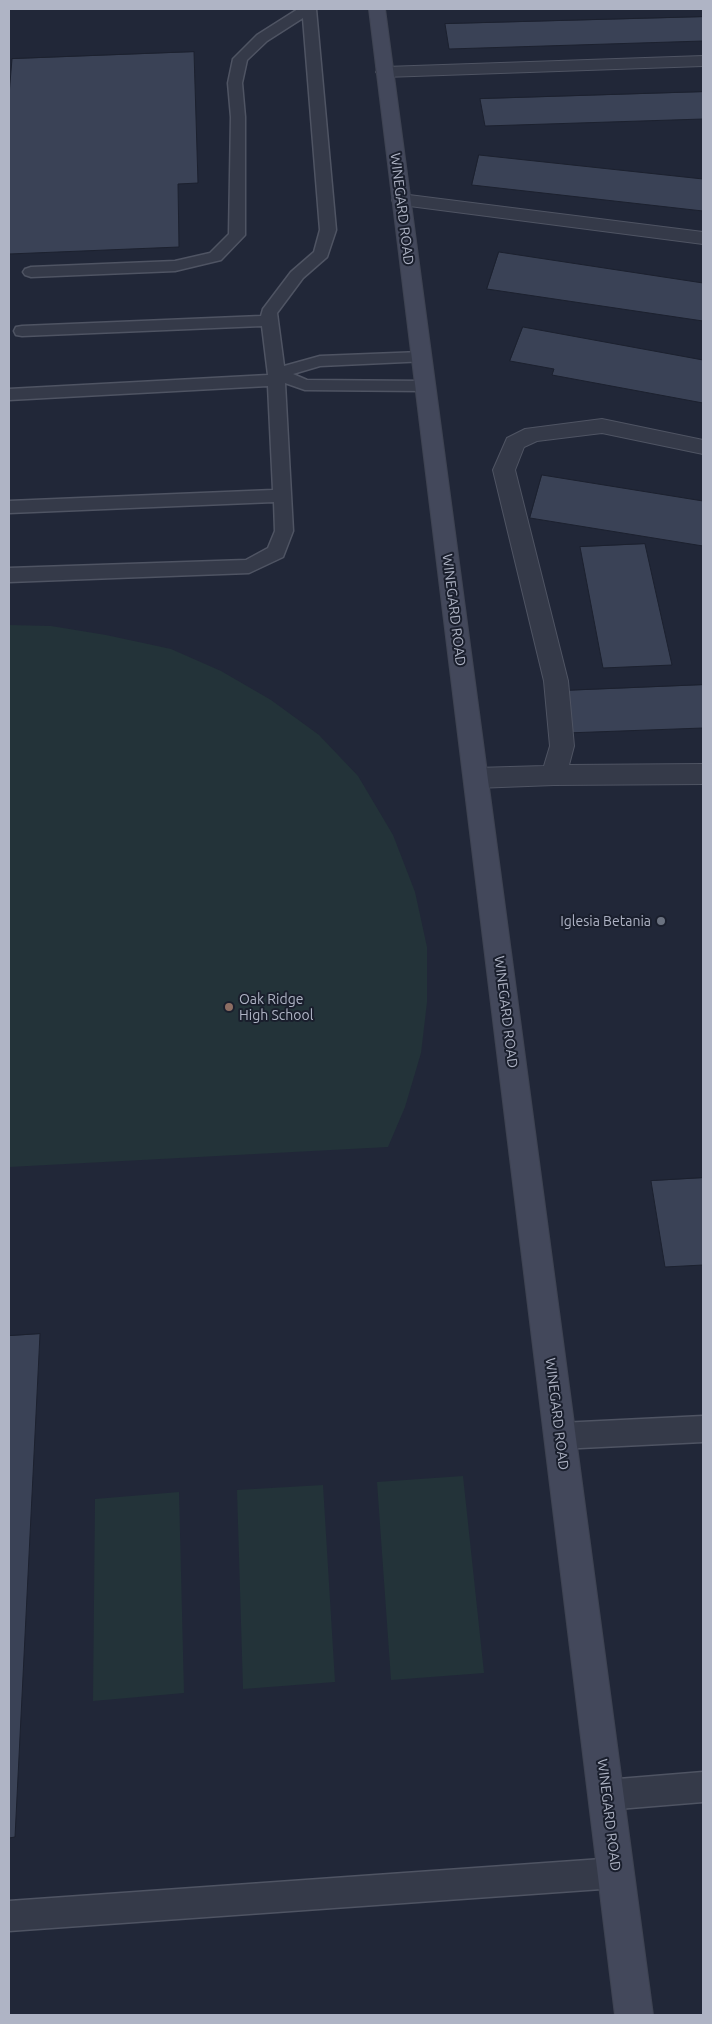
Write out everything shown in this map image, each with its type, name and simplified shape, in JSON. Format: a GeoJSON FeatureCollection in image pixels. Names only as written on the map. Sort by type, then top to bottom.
{"type":"FeatureCollection","features":[{"type":"Feature","properties":{"kind":"street","name":"WINEGARD ROAD"},"geometry":{"type":"LineString","coordinates":[[377,9],[634,2015]]}},
{"type":"Feature","properties":{"kind":"street"},"geometry":{"type":"LineString","coordinates":[[385,72],[703,61]]}},
{"type":"Feature","properties":{"kind":"street"},"geometry":{"type":"LineString","coordinates":[[401,200],[703,238]]}},
{"type":"Feature","properties":{"kind":"street"},"geometry":{"type":"LineString","coordinates":[[554,775],[562,746],[556,681],[504,470],[515,443],[533,434],[602,426],[703,447]]}},
{"type":"Feature","properties":{"kind":"street"},"geometry":{"type":"LineString","coordinates":[[476,778],[554,775],[703,774]]}},
{"type":"Feature","properties":{"kind":"lane"},"geometry":{"type":"LineString","coordinates":[[9,575],[248,566],[276,552],[284,531],[276,377],[269,313],[297,275],[321,254],[328,230],[308,9],[262,38],[240,59],[235,83],[238,117],[237,235],[214,257],[174,266],[31,272]]}},
{"type":"Feature","properties":{"kind":"lane"},"geometry":{"type":"LineString","coordinates":[[22,331],[270,321]]}},
{"type":"Feature","properties":{"kind":"lane"},"geometry":{"type":"LineString","coordinates":[[9,394],[276,377],[320,361],[422,357]]}},
{"type":"Feature","properties":{"kind":"lane"},"geometry":{"type":"LineString","coordinates":[[276,377],[305,385],[425,386]]}},
{"type":"Feature","properties":{"kind":"lane"},"geometry":{"type":"LineString","coordinates":[[9,507],[282,496]]}},
{"type":"Feature","properties":{"kind":"lane"},"geometry":{"type":"LineString","coordinates":[[560,1436],[703,1430]]}},
{"type":"Feature","properties":{"kind":"lane"},"geometry":{"type":"LineString","coordinates":[[606,1795],[703,1787]]}},
{"type":"Feature","properties":{"kind":"lane"},"geometry":{"type":"LineString","coordinates":[[9,1916],[616,1874]]}},
{"type":"Feature","properties":{"kind":"shaded area"},"geometry":{"type":"Polygon","coordinates":[[[9,625],[51,626],[106,635],[171,649],[221,671],[271,700],[319,735],[358,776],[393,835],[415,892],[427,947],[427,1002],[421,1053],[405,1107],[388,1147],[9,1167],[9,625]]]}},
{"type":"Feature","properties":{"kind":"shaded area"},"geometry":{"type":"Polygon","coordinates":[[[463,1476],[484,1673],[391,1680],[377,1482],[463,1476]]]}},
{"type":"Feature","properties":{"kind":"shaded area"},"geometry":{"type":"Polygon","coordinates":[[[323,1485],[335,1682],[243,1689],[237,1490],[323,1485]]]}},
{"type":"Feature","properties":{"kind":"shaded area"},"geometry":{"type":"Polygon","coordinates":[[[179,1492],[184,1693],[93,1701],[95,1499],[179,1492]]]}},
{"type":"Feature","properties":{"kind":"building"},"geometry":{"type":"Polygon","coordinates":[[[703,17],[703,41],[449,49],[445,24],[703,17]]]}},
{"type":"Feature","properties":{"kind":"building"},"geometry":{"type":"Polygon","coordinates":[[[194,52],[198,183],[178,184],[179,247],[9,254],[9,95],[12,59],[194,52]]]}},
{"type":"Feature","properties":{"kind":"building"},"geometry":{"type":"Polygon","coordinates":[[[703,92],[703,119],[485,126],[480,99],[703,92]]]}},
{"type":"Feature","properties":{"kind":"building"},"geometry":{"type":"Polygon","coordinates":[[[479,155],[703,179],[703,211],[472,185],[479,155]]]}},
{"type":"Feature","properties":{"kind":"building"},"geometry":{"type":"Polygon","coordinates":[[[499,252],[703,283],[703,321],[487,289],[499,252]]]}},
{"type":"Feature","properties":{"kind":"building"},"geometry":{"type":"Polygon","coordinates":[[[523,327],[703,360],[703,403],[552,375],[554,369],[510,361],[523,327]]]}},
{"type":"Feature","properties":{"kind":"building"},"geometry":{"type":"Polygon","coordinates":[[[542,475],[703,501],[703,546],[530,518],[542,475]]]}},
{"type":"Feature","properties":{"kind":"building"},"geometry":{"type":"Polygon","coordinates":[[[645,544],[672,665],[603,668],[580,547],[645,544]]]}},
{"type":"Feature","properties":{"kind":"building"},"geometry":{"type":"Polygon","coordinates":[[[703,685],[703,728],[566,733],[559,691],[703,685]]]}},
{"type":"Feature","properties":{"kind":"building"},"geometry":{"type":"Polygon","coordinates":[[[703,1178],[703,1265],[665,1267],[651,1181],[703,1178]]]}},
{"type":"Feature","properties":{"kind":"building"},"geometry":{"type":"Polygon","coordinates":[[[40,1334],[15,1837],[9,1838],[9,1336],[40,1334]]]}},
{"type":"Feature","properties":{"kind":"place","name":"Iglesia Betania"},"geometry":{"type":"Point","coordinates":[661,921]}},
{"type":"Feature","properties":{"kind":"place","name":"Oak Ridge High School"},"geometry":{"type":"Point","coordinates":[229,1007]}}]}
